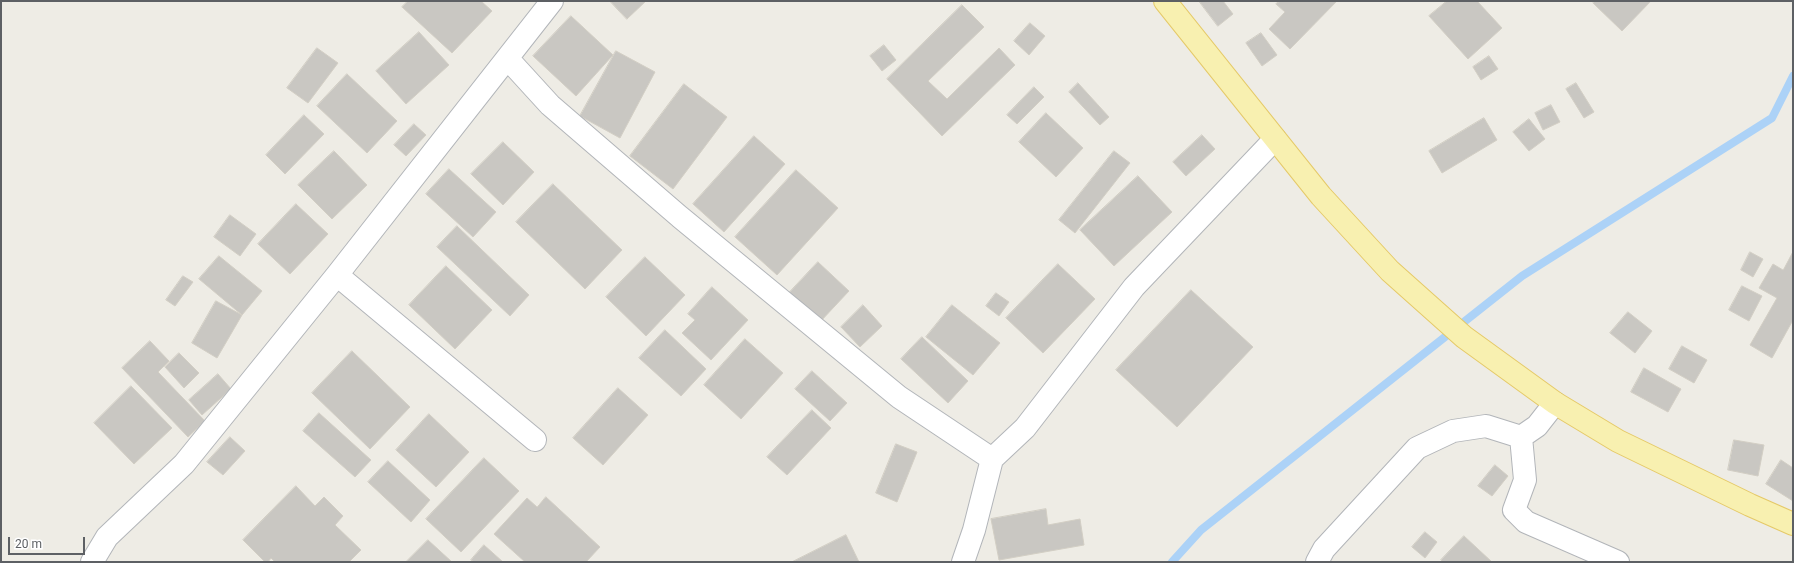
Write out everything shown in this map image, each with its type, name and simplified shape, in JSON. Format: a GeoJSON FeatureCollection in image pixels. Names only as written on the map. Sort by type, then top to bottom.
{"type":"FeatureCollection","features":[{"type":"Feature","properties":{"kind":"main road"},"geometry":{"type":"LineString","coordinates":[[1166,1],[1321,196],[1390,271],[1478,347],[1555,404],[1618,441],[1750,505],[1793,524]]}},
{"type":"Feature","properties":{"kind":"street"},"geometry":{"type":"LineString","coordinates":[[92,562],[107,538],[184,464],[508,59],[552,1]]}},
{"type":"Feature","properties":{"kind":"street"},"geometry":{"type":"LineString","coordinates":[[508,59],[550,105],[686,222],[899,397],[992,459]]}},
{"type":"Feature","properties":{"kind":"street"},"geometry":{"type":"LineString","coordinates":[[963,562],[974,530],[992,459],[1024,428],[1134,287],[1275,139]]}},
{"type":"Feature","properties":{"kind":"street"},"geometry":{"type":"LineString","coordinates":[[337,274],[535,440]]}},
{"type":"Feature","properties":{"kind":"street"},"geometry":{"type":"LineString","coordinates":[[1521,437],[1537,426],[1555,404]]}},
{"type":"Feature","properties":{"kind":"street"},"geometry":{"type":"LineString","coordinates":[[1317,562],[1324,549],[1417,448],[1453,431],[1486,426],[1521,437]]}},
{"type":"Feature","properties":{"kind":"street"},"geometry":{"type":"LineString","coordinates":[[1521,437],[1525,480],[1514,510],[1526,522],[1561,536],[1607,560]]}},
{"type":"Feature","properties":{"kind":"building"},"geometry":{"type":"Polygon","coordinates":[[[408,1],[481,1],[492,11],[452,53],[402,7],[408,1]]]}},
{"type":"Feature","properties":{"kind":"building"},"geometry":{"type":"Polygon","coordinates":[[[610,1],[646,1],[627,19],[610,1]]]}},
{"type":"Feature","properties":{"kind":"building"},"geometry":{"type":"Polygon","coordinates":[[[1199,1],[1223,1],[1233,14],[1218,26],[1199,1]]]}},
{"type":"Feature","properties":{"kind":"building"},"geometry":{"type":"Polygon","coordinates":[[[1280,1],[1337,1],[1290,49],[1269,29],[1285,12],[1276,4],[1280,1]]]}},
{"type":"Feature","properties":{"kind":"building"},"geometry":{"type":"Polygon","coordinates":[[[1447,1],[1477,1],[1502,28],[1468,59],[1429,16],[1447,1]]]}},
{"type":"Feature","properties":{"kind":"building"},"geometry":{"type":"Polygon","coordinates":[[[1595,1],[1651,1],[1622,31],[1593,3],[1595,1]]]}},
{"type":"Feature","properties":{"kind":"building"},"geometry":{"type":"Polygon","coordinates":[[[962,5],[984,27],[928,81],[947,99],[999,48],[1015,65],[942,136],[887,79],[962,5]]]}},
{"type":"Feature","properties":{"kind":"building"},"geometry":{"type":"Polygon","coordinates":[[[571,16],[613,55],[576,96],[533,56],[571,16]]]}},
{"type":"Feature","properties":{"kind":"building"},"geometry":{"type":"Polygon","coordinates":[[[1030,23],[1045,36],[1029,55],[1014,41],[1030,23]]]}},
{"type":"Feature","properties":{"kind":"building"},"geometry":{"type":"Polygon","coordinates":[[[419,32],[449,65],[406,104],[376,71],[419,32]]]}},
{"type":"Feature","properties":{"kind":"building"},"geometry":{"type":"Polygon","coordinates":[[[1261,33],[1277,55],[1262,66],[1246,43],[1261,33]]]}},
{"type":"Feature","properties":{"kind":"building"},"geometry":{"type":"Polygon","coordinates":[[[884,45],[896,60],[882,71],[870,56],[884,45]]]}},
{"type":"Feature","properties":{"kind":"building"},"geometry":{"type":"Polygon","coordinates":[[[317,48],[338,63],[308,103],[287,88],[317,48]]]}},
{"type":"Feature","properties":{"kind":"building"},"geometry":{"type":"Polygon","coordinates":[[[616,51],[655,72],[620,138],[580,116],[616,51]]]}},
{"type":"Feature","properties":{"kind":"building"},"geometry":{"type":"Polygon","coordinates":[[[1489,56],[1498,69],[1481,80],[1473,67],[1489,56]]]}},
{"type":"Feature","properties":{"kind":"building"},"geometry":{"type":"Polygon","coordinates":[[[347,74],[397,121],[367,153],[317,106],[347,74]]]}},
{"type":"Feature","properties":{"kind":"building"},"geometry":{"type":"Polygon","coordinates":[[[1078,83],[1109,117],[1100,125],[1069,92],[1078,83]]]}},
{"type":"Feature","properties":{"kind":"building"},"geometry":{"type":"Polygon","coordinates":[[[1576,83],[1594,112],[1584,118],[1566,89],[1576,83]]]}},
{"type":"Feature","properties":{"kind":"building"},"geometry":{"type":"Polygon","coordinates":[[[684,84],[727,117],[673,189],[630,156],[684,84]]]}},
{"type":"Feature","properties":{"kind":"building"},"geometry":{"type":"Polygon","coordinates":[[[1034,87],[1044,97],[1017,124],[1007,115],[1034,87]]]}},
{"type":"Feature","properties":{"kind":"building"},"geometry":{"type":"Polygon","coordinates":[[[1551,105],[1560,122],[1543,130],[1535,113],[1551,105]]]}},
{"type":"Feature","properties":{"kind":"building"},"geometry":{"type":"Polygon","coordinates":[[[1046,113],[1083,148],[1056,177],[1019,142],[1046,113]]]}},
{"type":"Feature","properties":{"kind":"building"},"geometry":{"type":"Polygon","coordinates":[[[304,115],[324,134],[285,174],[266,155],[304,115]]]}},
{"type":"Feature","properties":{"kind":"building"},"geometry":{"type":"Polygon","coordinates":[[[1484,118],[1497,140],[1442,173],[1429,151],[1484,118]]]}},
{"type":"Feature","properties":{"kind":"building"},"geometry":{"type":"Polygon","coordinates":[[[1529,119],[1545,139],[1529,151],[1513,132],[1529,119]]]}},
{"type":"Feature","properties":{"kind":"building"},"geometry":{"type":"Polygon","coordinates":[[[414,124],[426,135],[406,156],[394,145],[414,124]]]}},
{"type":"Feature","properties":{"kind":"building"},"geometry":{"type":"Polygon","coordinates":[[[1202,135],[1215,149],[1186,176],[1173,162],[1202,135]]]}},
{"type":"Feature","properties":{"kind":"building"},"geometry":{"type":"Polygon","coordinates":[[[754,136],[785,164],[724,232],[693,204],[754,136]]]}},
{"type":"Feature","properties":{"kind":"building"},"geometry":{"type":"Polygon","coordinates":[[[503,142],[534,172],[503,205],[471,174],[503,142]]]}},
{"type":"Feature","properties":{"kind":"building"},"geometry":{"type":"Polygon","coordinates":[[[334,151],[367,185],[332,219],[298,185],[334,151]]]}},
{"type":"Feature","properties":{"kind":"building"},"geometry":{"type":"Polygon","coordinates":[[[1114,151],[1130,163],[1075,233],[1059,220],[1114,151]]]}},
{"type":"Feature","properties":{"kind":"building"},"geometry":{"type":"Polygon","coordinates":[[[449,169],[496,212],[473,237],[426,194],[449,169]]]}},
{"type":"Feature","properties":{"kind":"building"},"geometry":{"type":"Polygon","coordinates":[[[796,170],[838,208],[777,275],[735,237],[796,170]]]}},
{"type":"Feature","properties":{"kind":"building"},"geometry":{"type":"Polygon","coordinates":[[[1138,176],[1172,212],[1114,266],[1080,230],[1138,176]]]}},
{"type":"Feature","properties":{"kind":"building"},"geometry":{"type":"Polygon","coordinates":[[[553,184],[622,250],[585,289],[516,222],[553,184]]]}},
{"type":"Feature","properties":{"kind":"building"},"geometry":{"type":"Polygon","coordinates":[[[296,204],[328,234],[290,274],[258,244],[296,204]]]}},
{"type":"Feature","properties":{"kind":"building"},"geometry":{"type":"Polygon","coordinates":[[[230,215],[256,234],[240,256],[214,237],[230,215]]]}},
{"type":"Feature","properties":{"kind":"building"},"geometry":{"type":"Polygon","coordinates":[[[457,226],[529,295],[510,316],[437,247],[457,226]]]}},
{"type":"Feature","properties":{"kind":"building"},"geometry":{"type":"Polygon","coordinates":[[[1750,252],[1763,259],[1753,277],[1741,270],[1750,252]]]}},
{"type":"Feature","properties":{"kind":"building"},"geometry":{"type":"Polygon","coordinates":[[[1793,252],[1793,320],[1772,358],[1750,345],[1777,298],[1759,288],[1773,264],[1783,270],[1793,252]]]}},
{"type":"Feature","properties":{"kind":"building"},"geometry":{"type":"Polygon","coordinates":[[[219,256],[262,291],[242,315],[199,279],[219,256]]]}},
{"type":"Feature","properties":{"kind":"building"},"geometry":{"type":"Polygon","coordinates":[[[645,257],[685,295],[646,336],[606,297],[645,257]]]}},
{"type":"Feature","properties":{"kind":"building"},"geometry":{"type":"Polygon","coordinates":[[[818,262],[849,291],[820,322],[789,293],[818,262]]]}},
{"type":"Feature","properties":{"kind":"building"},"geometry":{"type":"Polygon","coordinates":[[[1058,264],[1095,299],[1043,353],[1006,318],[1058,264]]]}},
{"type":"Feature","properties":{"kind":"building"},"geometry":{"type":"Polygon","coordinates":[[[446,266],[492,310],[455,349],[409,305],[446,266]]]}},
{"type":"Feature","properties":{"kind":"building"},"geometry":{"type":"Polygon","coordinates":[[[183,276],[193,282],[175,306],[166,300],[183,276]]]}},
{"type":"Feature","properties":{"kind":"building"},"geometry":{"type":"Polygon","coordinates":[[[1742,286],[1762,296],[1749,321],[1729,310],[1742,286]]]}},
{"type":"Feature","properties":{"kind":"building"},"geometry":{"type":"Polygon","coordinates":[[[712,287],[748,320],[711,360],[682,333],[695,320],[688,314],[712,287]]]}},
{"type":"Feature","properties":{"kind":"building"},"geometry":{"type":"Polygon","coordinates":[[[1191,290],[1253,347],[1177,427],[1116,370],[1191,290]]]}},
{"type":"Feature","properties":{"kind":"building"},"geometry":{"type":"Polygon","coordinates":[[[996,293],[1009,302],[999,316],[986,306],[996,293]]]}},
{"type":"Feature","properties":{"kind":"building"},"geometry":{"type":"Polygon","coordinates":[[[216,301],[242,315],[217,358],[192,343],[216,301]]]}},
{"type":"Feature","properties":{"kind":"building"},"geometry":{"type":"Polygon","coordinates":[[[863,305],[882,326],[860,347],[841,327],[863,305]]]}},
{"type":"Feature","properties":{"kind":"building"},"geometry":{"type":"Polygon","coordinates":[[[952,305],[1000,343],[973,375],[926,337],[952,305]]]}},
{"type":"Feature","properties":{"kind":"building"},"geometry":{"type":"Polygon","coordinates":[[[1628,312],[1652,331],[1635,353],[1610,333],[1628,312]]]}},
{"type":"Feature","properties":{"kind":"building"},"geometry":{"type":"Polygon","coordinates":[[[665,330],[706,369],[681,396],[639,358],[665,330]]]}},
{"type":"Feature","properties":{"kind":"building"},"geometry":{"type":"Polygon","coordinates":[[[922,337],[968,381],[948,403],[901,359],[922,337]]]}},
{"type":"Feature","properties":{"kind":"building"},"geometry":{"type":"Polygon","coordinates":[[[745,339],[783,373],[741,419],[704,385],[745,339]]]}},
{"type":"Feature","properties":{"kind":"building"},"geometry":{"type":"Polygon","coordinates":[[[150,341],[169,361],[158,372],[205,421],[188,437],[122,368],[150,341]]]}},
{"type":"Feature","properties":{"kind":"building"},"geometry":{"type":"Polygon","coordinates":[[[1682,346],[1707,360],[1694,383],[1669,369],[1682,346]]]}},
{"type":"Feature","properties":{"kind":"building"},"geometry":{"type":"Polygon","coordinates":[[[352,351],[410,407],[370,449],[312,393],[352,351]]]}},
{"type":"Feature","properties":{"kind":"building"},"geometry":{"type":"Polygon","coordinates":[[[179,353],[199,373],[184,388],[165,367],[179,353]]]}},
{"type":"Feature","properties":{"kind":"building"},"geometry":{"type":"Polygon","coordinates":[[[1644,368],[1681,389],[1668,412],[1631,392],[1644,368]]]}},
{"type":"Feature","properties":{"kind":"building"},"geometry":{"type":"Polygon","coordinates":[[[812,371],[847,403],[830,421],[795,389],[812,371]]]}},
{"type":"Feature","properties":{"kind":"building"},"geometry":{"type":"Polygon","coordinates":[[[218,374],[231,389],[202,415],[189,400],[218,374]]]}},
{"type":"Feature","properties":{"kind":"building"},"geometry":{"type":"Polygon","coordinates":[[[131,386],[172,428],[134,464],[94,423],[131,386]]]}},
{"type":"Feature","properties":{"kind":"building"},"geometry":{"type":"Polygon","coordinates":[[[618,388],[648,415],[603,465],[573,438],[618,388]]]}},
{"type":"Feature","properties":{"kind":"building"},"geometry":{"type":"Polygon","coordinates":[[[812,410],[831,428],[787,475],[767,457],[812,410]]]}},
{"type":"Feature","properties":{"kind":"building"},"geometry":{"type":"Polygon","coordinates":[[[319,413],[371,460],[355,477],[303,431],[319,413]]]}},
{"type":"Feature","properties":{"kind":"building"},"geometry":{"type":"Polygon","coordinates":[[[429,414],[469,452],[436,487],[396,450],[429,414]]]}},
{"type":"Feature","properties":{"kind":"building"},"geometry":{"type":"Polygon","coordinates":[[[230,437],[245,451],[223,475],[207,462],[230,437]]]}},
{"type":"Feature","properties":{"kind":"building"},"geometry":{"type":"Polygon","coordinates":[[[1734,440],[1764,445],[1758,476],[1728,470],[1734,440]]]}},
{"type":"Feature","properties":{"kind":"building"},"geometry":{"type":"Polygon","coordinates":[[[896,444],[917,452],[897,502],[876,493],[896,444]]]}},
{"type":"Feature","properties":{"kind":"building"},"geometry":{"type":"Polygon","coordinates":[[[484,458],[519,491],[461,552],[426,519],[484,458]]]}},
{"type":"Feature","properties":{"kind":"building"},"geometry":{"type":"Polygon","coordinates":[[[1781,460],[1793,468],[1793,501],[1766,484],[1781,460]]]}},
{"type":"Feature","properties":{"kind":"building"},"geometry":{"type":"Polygon","coordinates":[[[388,461],[430,500],[411,522],[368,482],[388,461]]]}},
{"type":"Feature","properties":{"kind":"building"},"geometry":{"type":"Polygon","coordinates":[[[1495,465],[1508,476],[1492,496],[1478,486],[1495,465]]]}},
{"type":"Feature","properties":{"kind":"building"},"geometry":{"type":"Polygon","coordinates":[[[296,486],[315,506],[324,497],[343,516],[335,525],[361,550],[349,562],[275,562],[271,558],[268,562],[265,562],[243,540],[296,486]]]}},
{"type":"Feature","properties":{"kind":"building"},"geometry":{"type":"Polygon","coordinates":[[[546,497],[600,547],[586,562],[525,562],[494,534],[527,498],[537,507],[546,497]]]}},
{"type":"Feature","properties":{"kind":"building"},"geometry":{"type":"Polygon","coordinates":[[[1046,509],[1048,525],[1080,519],[1084,545],[999,560],[991,519],[1046,509]]]}},
{"type":"Feature","properties":{"kind":"building"},"geometry":{"type":"Polygon","coordinates":[[[1425,532],[1437,542],[1425,558],[1412,547],[1425,532]]]}},
{"type":"Feature","properties":{"kind":"building"},"geometry":{"type":"Polygon","coordinates":[[[846,535],[859,562],[792,562],[846,535]]]}},
{"type":"Feature","properties":{"kind":"building"},"geometry":{"type":"Polygon","coordinates":[[[1464,536],[1492,562],[1443,562],[1441,560],[1464,536]]]}},
{"type":"Feature","properties":{"kind":"building"},"geometry":{"type":"Polygon","coordinates":[[[428,540],[452,562],[406,562],[428,540]]]}},
{"type":"Feature","properties":{"kind":"building"},"geometry":{"type":"Polygon","coordinates":[[[484,545],[503,562],[474,562],[471,560],[484,545]]]}},
{"type":"Feature","properties":{"kind":"waterway"},"geometry":{"type":"LineString","coordinates":[[1172,562],[1201,530],[1522,276],[1772,118],[1793,76]]}}]}
